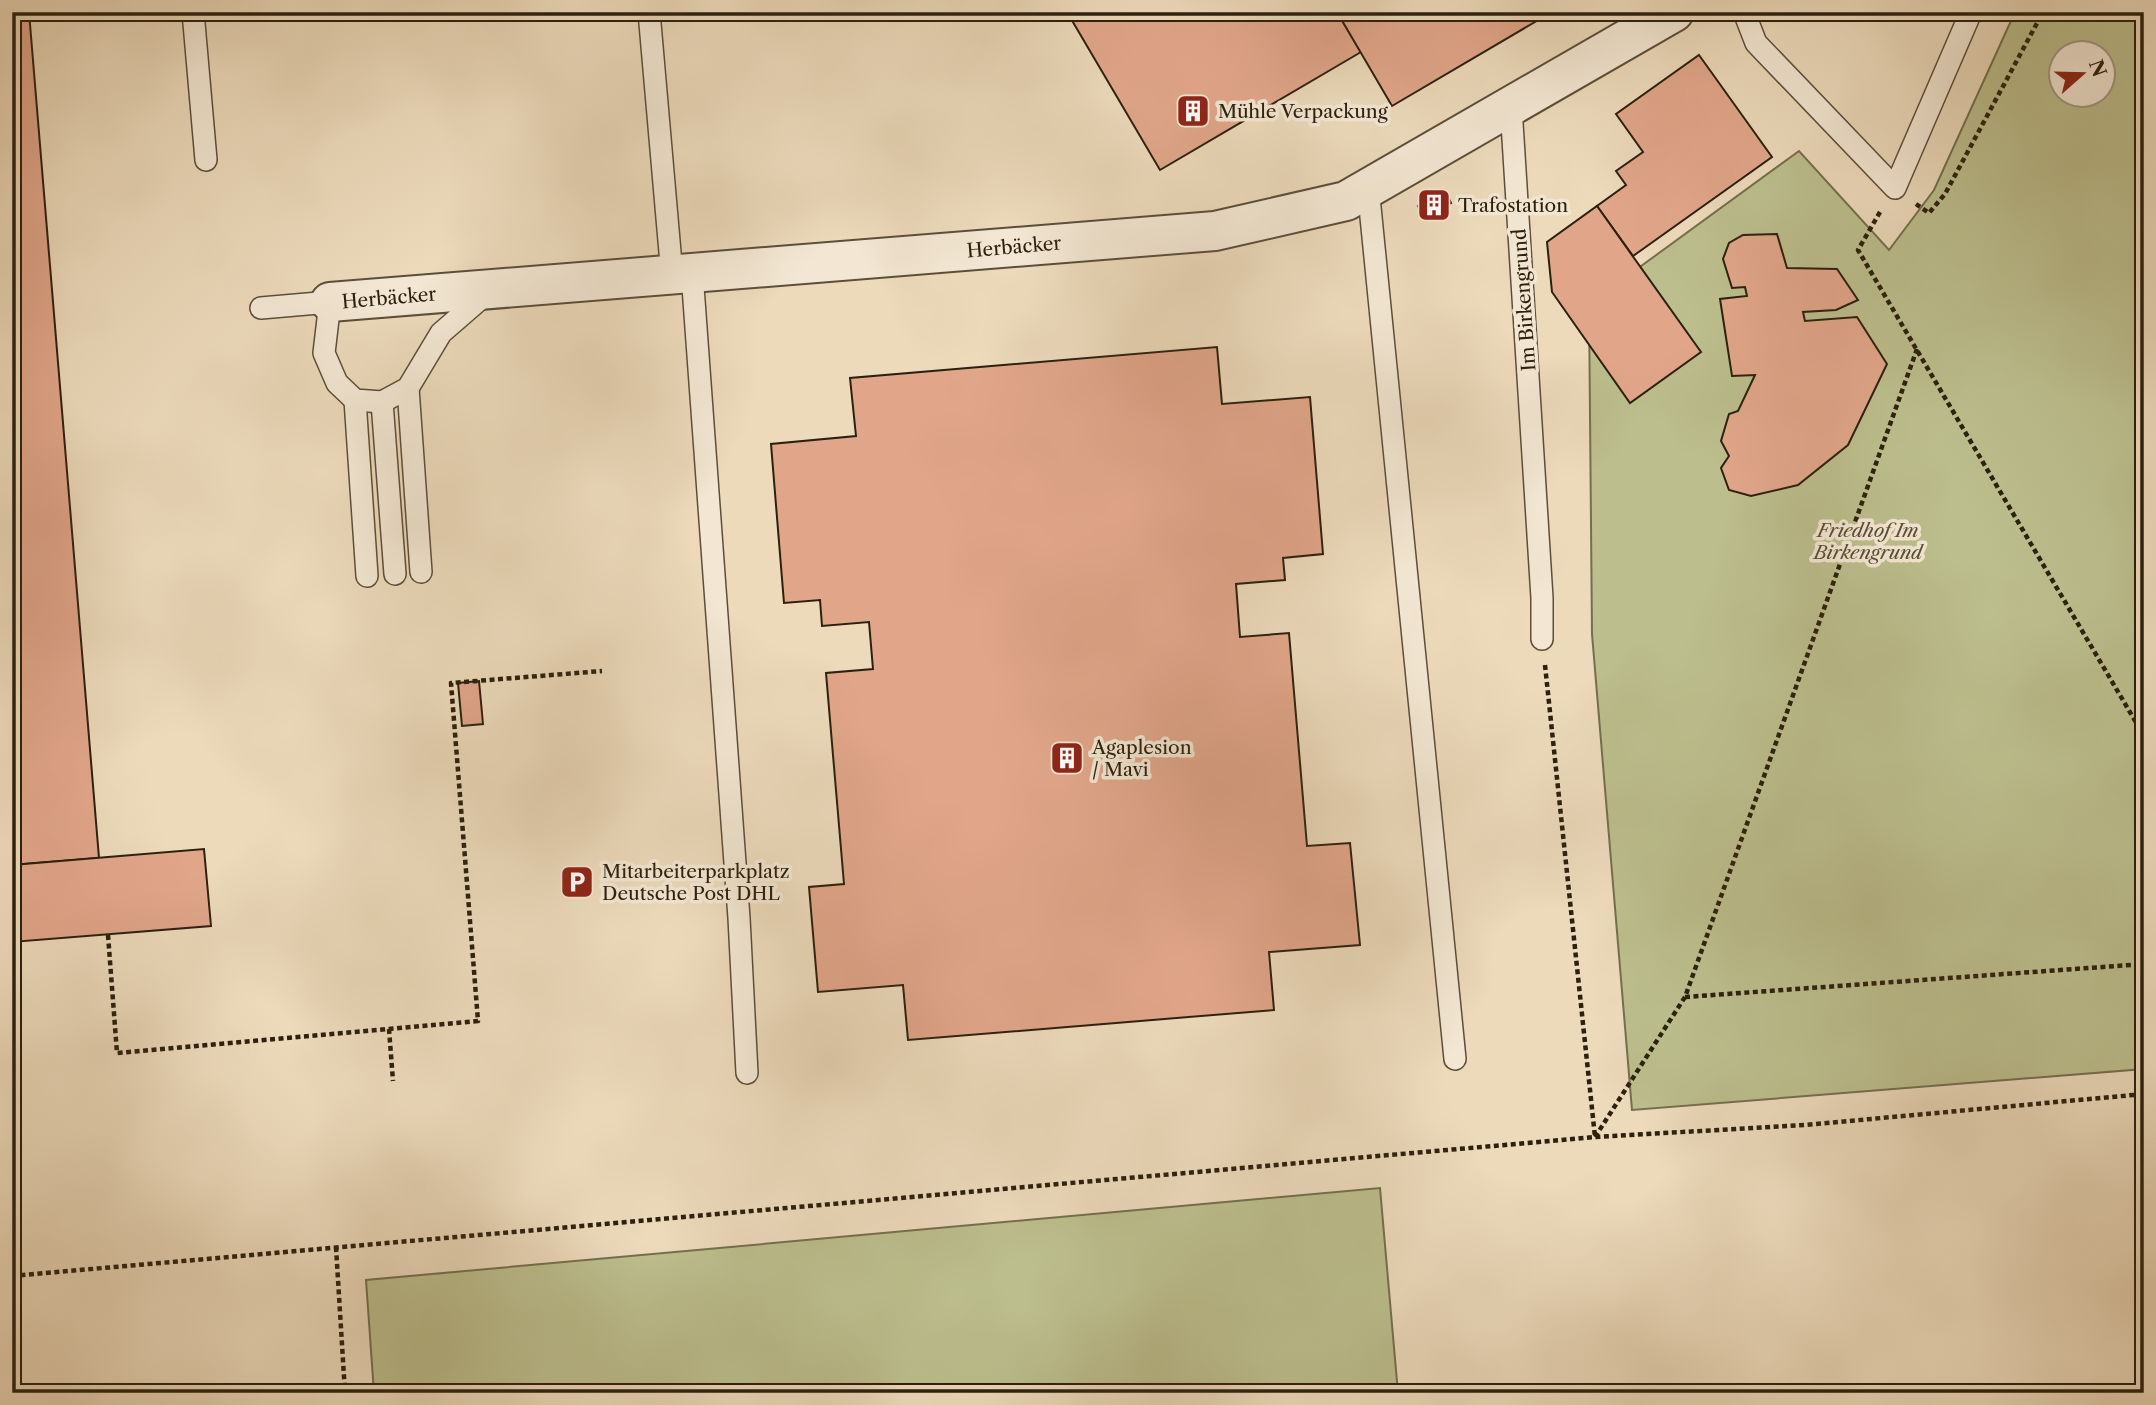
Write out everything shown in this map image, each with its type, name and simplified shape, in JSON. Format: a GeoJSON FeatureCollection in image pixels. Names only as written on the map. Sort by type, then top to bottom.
{"type":"FeatureCollection","features":[{"type":"Feature","properties":{"kind":"street"},"geometry":{"type":"LineString","coordinates":[[1511,107],[1674,12]]}},
{"type":"Feature","properties":{"kind":"street","name":"Herbäcker"},"geometry":{"type":"LineString","coordinates":[[330,302],[1215,231],[1346,201],[1511,107]]}},
{"type":"Feature","properties":{"kind":"lane"},"geometry":{"type":"LineString","coordinates":[[193,12],[206,160]]}},
{"type":"Feature","properties":{"kind":"lane"},"geometry":{"type":"LineString","coordinates":[[649,12],[682,274],[739,918],[747,1073]]}},
{"type":"Feature","properties":{"kind":"lane"},"geometry":{"type":"LineString","coordinates":[[1744,12],[1756,43],[1895,188],[1971,12]]}},
{"type":"Feature","properties":{"kind":"lane","name":"Im Birkengrund"},"geometry":{"type":"LineString","coordinates":[[1511,107],[1542,598],[1542,639]]}},
{"type":"Feature","properties":{"kind":"lane"},"geometry":{"type":"LineString","coordinates":[[1368,187],[1455,1059]]}},
{"type":"Feature","properties":{"kind":"lane","name":"Herbäcker"},"geometry":{"type":"LineString","coordinates":[[408,388],[441,333],[491,290]]}},
{"type":"Feature","properties":{"kind":"lane"},"geometry":{"type":"LineString","coordinates":[[261,308],[330,302]]}},
{"type":"Feature","properties":{"kind":"lane","name":"Herbäcker"},"geometry":{"type":"LineString","coordinates":[[330,302],[324,353],[337,383],[355,400]]}},
{"type":"Feature","properties":{"kind":"lane"},"geometry":{"type":"LineString","coordinates":[[367,576],[355,400],[382,402],[408,388],[421,572]]}},
{"type":"Feature","properties":{"kind":"lane"},"geometry":{"type":"LineString","coordinates":[[382,402],[395,574]]}},
{"type":"Feature","properties":{"kind":"path"},"geometry":{"type":"LineString","coordinates":[[2043,12],[1945,194],[1929,213],[1895,188],[1858,250],[2144,736]]}},
{"type":"Feature","properties":{"kind":"path"},"geometry":{"type":"LineString","coordinates":[[1595,1138],[1685,997],[1917,349]]}},
{"type":"Feature","properties":{"kind":"path"},"geometry":{"type":"LineString","coordinates":[[1542,639],[1595,1138]]}},
{"type":"Feature","properties":{"kind":"path"},"geometry":{"type":"LineString","coordinates":[[108,935],[117,1053],[478,1021],[451,683],[601,671]]}},
{"type":"Feature","properties":{"kind":"path"},"geometry":{"type":"LineString","coordinates":[[1685,997],[2144,964]]}},
{"type":"Feature","properties":{"kind":"path"},"geometry":{"type":"LineString","coordinates":[[389,1029],[393,1081]]}},
{"type":"Feature","properties":{"kind":"path"},"geometry":{"type":"LineString","coordinates":[[12,1276],[1595,1138],[1805,1125],[2144,1094]]}},
{"type":"Feature","properties":{"kind":"path"},"geometry":{"type":"LineString","coordinates":[[336,1247],[345,1393]]}},
{"type":"Feature","properties":{"kind":"green space","name":"Friedhof Im Birkengrund"},"geometry":{"type":"Polygon","coordinates":[[[2015,12],[2144,12],[2144,1069],[1632,1110],[1592,634],[1589,304],[1799,151],[1889,250],[1934,190],[2015,12]]]}},
{"type":"Feature","properties":{"kind":"green space"},"geometry":{"type":"Polygon","coordinates":[[[1380,1188],[1398,1393],[374,1393],[366,1280],[1380,1188]]]}},
{"type":"Feature","properties":{"kind":"building"},"geometry":{"type":"Polygon","coordinates":[[[12,12],[29,12],[99,858],[12,865],[12,12]]]}},
{"type":"Feature","properties":{"kind":"building","name":"Mühle Verpackung"},"geometry":{"type":"Polygon","coordinates":[[[1067,12],[1337,12],[1361,52],[1160,170],[1067,12]]]}},
{"type":"Feature","properties":{"kind":"building","name":"Mühle Verpackung"},"geometry":{"type":"Polygon","coordinates":[[[1337,12],[1552,12],[1392,106],[1337,12]]]}},
{"type":"Feature","properties":{"kind":"building"},"geometry":{"type":"Polygon","coordinates":[[[1699,55],[1772,157],[1633,256],[1597,206],[1626,185],[1616,171],[1643,152],[1616,114],[1699,55]]]}},
{"type":"Feature","properties":{"kind":"building","name":"Trafostation"},"geometry":{"type":"Polygon","coordinates":[[[1446,192],[1451,203],[1423,217],[1418,206],[1446,192]]]}},
{"type":"Feature","properties":{"kind":"building"},"geometry":{"type":"Polygon","coordinates":[[[1597,206],[1701,352],[1630,403],[1552,292],[1547,242],[1597,206]]]}},
{"type":"Feature","properties":{"kind":"building"},"geometry":{"type":"Polygon","coordinates":[[[1777,234],[1787,268],[1837,269],[1858,300],[1836,310],[1803,312],[1805,321],[1857,317],[1887,364],[1848,445],[1798,485],[1751,496],[1729,490],[1721,468],[1729,456],[1721,441],[1729,414],[1738,411],[1755,375],[1732,376],[1720,299],[1747,296],[1745,287],[1732,288],[1723,259],[1729,243],[1743,235],[1777,234]]]}},
{"type":"Feature","properties":{"kind":"building","name":"Agaplesion / Mavi"},"geometry":{"type":"Polygon","coordinates":[[[1217,347],[1222,404],[1310,397],[1323,554],[1283,558],[1285,580],[1236,584],[1240,637],[1289,633],[1307,846],[1350,843],[1360,945],[1269,952],[1274,1010],[908,1040],[903,985],[818,992],[809,887],[844,884],[826,673],[873,669],[869,622],[822,626],[820,600],[784,603],[771,444],[856,436],[850,378],[1217,347]]]}},
{"type":"Feature","properties":{"kind":"building"},"geometry":{"type":"Polygon","coordinates":[[[479,681],[483,724],[462,726],[458,683],[479,681]]]}},
{"type":"Feature","properties":{"kind":"building"},"geometry":{"type":"Polygon","coordinates":[[[204,849],[211,926],[12,942],[12,865],[204,849]]]}},
{"type":"Feature","properties":{"kind":"place","name":"Mühle Verpackung"},"geometry":{"type":"Point","coordinates":[1193,111]}},
{"type":"Feature","properties":{"kind":"place","name":"Trafostation"},"geometry":{"type":"Point","coordinates":[1434,205]}},
{"type":"Feature","properties":{"kind":"place","name":"Agaplesion / Mavi"},"geometry":{"type":"Point","coordinates":[1067,758]}},
{"type":"Feature","properties":{"kind":"place","name":"Mitarbeiterparkplatz Deutsche Post DHL"},"geometry":{"type":"Point","coordinates":[577,882]}}]}
